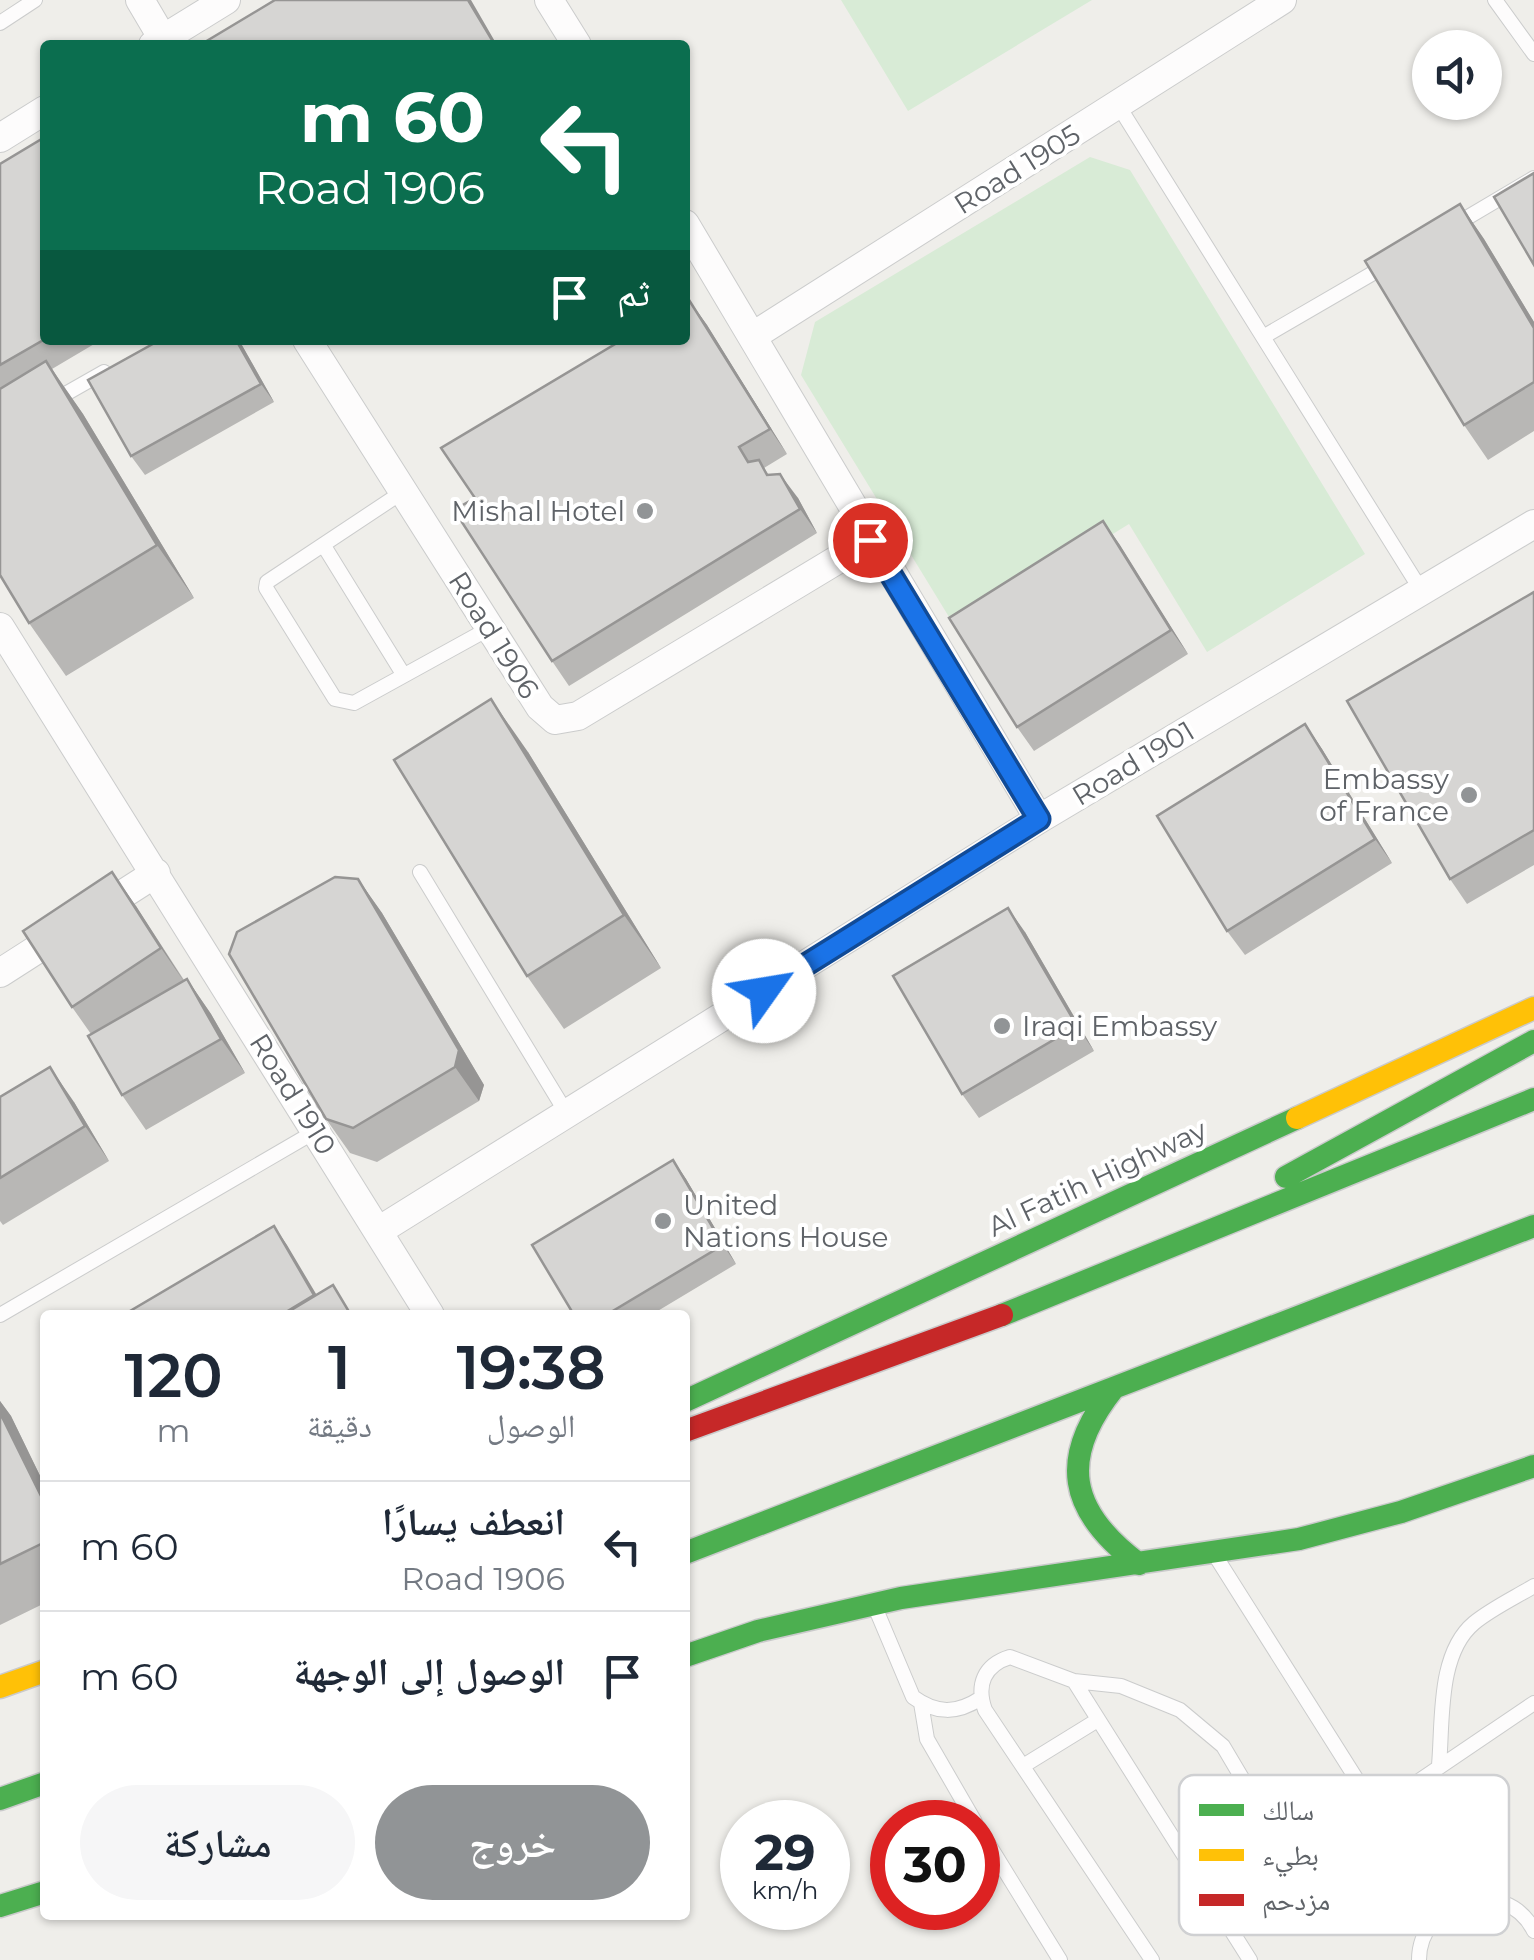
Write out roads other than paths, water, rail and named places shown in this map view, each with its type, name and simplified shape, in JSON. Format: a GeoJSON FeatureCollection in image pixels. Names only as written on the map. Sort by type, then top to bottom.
{"type":"FeatureCollection","features":[{"type":"Feature","properties":{"kind":"main road","name":"Al Fatih Highway"},"geometry":{"type":"LineString","coordinates":[[690,1399],[1534,1008]]}},
{"type":"Feature","properties":{"kind":"main road"},"geometry":{"type":"LineString","coordinates":[[1191,1241],[1354,1136],[1534,1041]]}},
{"type":"Feature","properties":{"kind":"main road"},"geometry":{"type":"LineString","coordinates":[[690,1429],[1191,1241],[1534,1099]]}},
{"type":"Feature","properties":{"kind":"main road"},"geometry":{"type":"LineString","coordinates":[[690,1551],[1534,1226]]}},
{"type":"Feature","properties":{"kind":"main road"},"geometry":{"type":"LineString","coordinates":[[1114,1388],[1083,1430],[1077,1482],[1096,1530],[1139,1564]]}},
{"type":"Feature","properties":{"kind":"main road"},"geometry":{"type":"LineString","coordinates":[[690,1654],[794,1618],[873,1601],[966,1584],[1215,1555],[1342,1530],[1534,1466]]}},
{"type":"Feature","properties":{"kind":"main road"},"geometry":{"type":"LineString","coordinates":[[0,1687],[40,1673]]}},
{"type":"Feature","properties":{"kind":"main road"},"geometry":{"type":"LineString","coordinates":[[0,1798],[40,1786]]}},
{"type":"Feature","properties":{"kind":"main road"},"geometry":{"type":"LineString","coordinates":[[0,1906],[40,1894]]}},
{"type":"Feature","properties":{"kind":"street"},"geometry":{"type":"LineString","coordinates":[[140,0],[157,40]]}},
{"type":"Feature","properties":{"kind":"street"},"geometry":{"type":"LineString","coordinates":[[161,40],[226,0]]}},
{"type":"Feature","properties":{"kind":"street"},"geometry":{"type":"LineString","coordinates":[[550,0],[574,40]]}},
{"type":"Feature","properties":{"kind":"street","name":"Road 1905"},"geometry":{"type":"LineString","coordinates":[[753,336],[1282,0]]}},
{"type":"Feature","properties":{"kind":"street"},"geometry":{"type":"LineString","coordinates":[[0,138],[40,113]]}},
{"type":"Feature","properties":{"kind":"street"},"geometry":{"type":"LineString","coordinates":[[690,232],[1039,819]]}},
{"type":"Feature","properties":{"kind":"street","name":"Road 1906"},"geometry":{"type":"LineString","coordinates":[[311,345],[540,707],[555,720],[578,716],[870,540]]}},
{"type":"Feature","properties":{"kind":"street","name":"Road 1901"},"geometry":{"type":"LineString","coordinates":[[380,1230],[1039,819],[1534,524]]}},
{"type":"Feature","properties":{"kind":"street","name":"Road 1910"},"geometry":{"type":"LineString","coordinates":[[0,627],[427,1310]]}},
{"type":"Feature","properties":{"kind":"street"},"geometry":{"type":"LineString","coordinates":[[0,972],[156,873]]}},
{"type":"Feature","properties":{"kind":"lane"},"geometry":{"type":"LineString","coordinates":[[0,23],[35,0]]}},
{"type":"Feature","properties":{"kind":"lane"},"geometry":{"type":"LineString","coordinates":[[1495,0],[1534,54]]}},
{"type":"Feature","properties":{"kind":"lane"},"geometry":{"type":"LineString","coordinates":[[1118,105],[1421,590]]}},
{"type":"Feature","properties":{"kind":"lane"},"geometry":{"type":"LineString","coordinates":[[1440,234],[1534,178]]}},
{"type":"Feature","properties":{"kind":"lane"},"geometry":{"type":"LineString","coordinates":[[1263,337],[1408,252]]}},
{"type":"Feature","properties":{"kind":"lane"},"geometry":{"type":"LineString","coordinates":[[32,413],[113,367]]}},
{"type":"Feature","properties":{"kind":"lane"},"geometry":{"type":"LineString","coordinates":[[404,491],[267,582],[335,699],[354,703],[490,628]]}},
{"type":"Feature","properties":{"kind":"lane"},"geometry":{"type":"LineString","coordinates":[[324,546],[403,674]]}},
{"type":"Feature","properties":{"kind":"lane"},"geometry":{"type":"LineString","coordinates":[[420,872],[568,1114]]}},
{"type":"Feature","properties":{"kind":"lane"},"geometry":{"type":"LineString","coordinates":[[0,1315],[316,1131]]}},
{"type":"Feature","properties":{"kind":"lane"},"geometry":{"type":"LineString","coordinates":[[1215,1555],[1354,1775]]}},
{"type":"Feature","properties":{"kind":"lane"},"geometry":{"type":"LineString","coordinates":[[1438,1765],[1450,1661],[1456,1646],[1475,1622],[1534,1586]]}},
{"type":"Feature","properties":{"kind":"lane"},"geometry":{"type":"LineString","coordinates":[[873,1601],[913,1696],[921,1703],[956,1710],[981,1698]]}},
{"type":"Feature","properties":{"kind":"lane"},"geometry":{"type":"LineString","coordinates":[[1152,1960],[981,1698],[985,1673],[1010,1657],[1074,1681],[1121,1686],[1152,1696],[1206,1728],[1224,1746],[1241,1775]]}},
{"type":"Feature","properties":{"kind":"lane"},"geometry":{"type":"LineString","coordinates":[[1074,1681],[1179,1850]]}},
{"type":"Feature","properties":{"kind":"lane"},"geometry":{"type":"LineString","coordinates":[[921,1703],[927,1739],[962,1800]]}},
{"type":"Feature","properties":{"kind":"lane"},"geometry":{"type":"LineString","coordinates":[[1424,1775],[1534,1703]]}},
{"type":"Feature","properties":{"kind":"lane"},"geometry":{"type":"LineString","coordinates":[[1023,1766],[1096,1722]]}},
{"type":"Feature","properties":{"kind":"lane"},"geometry":{"type":"LineString","coordinates":[[1000,1864],[1060,1960]]}},
{"type":"Feature","properties":{"kind":"lane"},"geometry":{"type":"LineString","coordinates":[[1509,1906],[1534,1931]]}},
{"type":"Feature","properties":{"kind":"lane"},"geometry":{"type":"LineString","coordinates":[[1234,1935],[1250,1960]]}},
{"type":"Feature","properties":{"kind":"lane"},"geometry":{"type":"LineString","coordinates":[[1419,1960],[1426,1935]]}},
{"type":"Feature","properties":{"kind":"place","name":"Mishal Hotel"},"geometry":{"type":"Point","coordinates":[645,511]}},
{"type":"Feature","properties":{"kind":"place","name":"Embassy of France"},"geometry":{"type":"Point","coordinates":[1469,795]}},
{"type":"Feature","properties":{"kind":"place","name":"Iraqi Embassy"},"geometry":{"type":"Point","coordinates":[1002,1026]}},
{"type":"Feature","properties":{"kind":"place","name":"United Nations House"},"geometry":{"type":"Point","coordinates":[663,1221]}}]}
